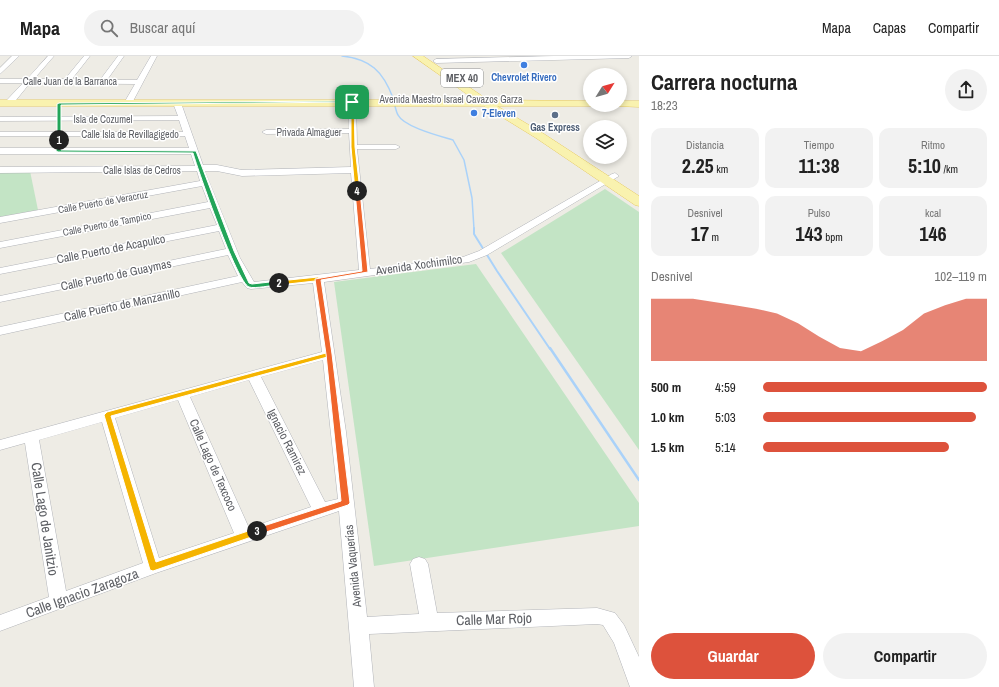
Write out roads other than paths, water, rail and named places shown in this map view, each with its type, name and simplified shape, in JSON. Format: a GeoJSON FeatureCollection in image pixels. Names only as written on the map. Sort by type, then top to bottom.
{"type":"FeatureCollection","features":[{"type":"Feature","properties":{"kind":"main road","name":"MEX 40"},"geometry":{"type":"LineString","coordinates":[[418,57],[482,101],[540,136],[540,141],[609,181],[639,192]]}},
{"type":"Feature","properties":{"kind":"main road"},"geometry":{"type":"LineString","coordinates":[[418,57],[428,59],[479,89]]}},
{"type":"Feature","properties":{"kind":"main road","name":"MEX 40"},"geometry":{"type":"LineString","coordinates":[[433,58],[516,112],[639,202]]}},
{"type":"Feature","properties":{"kind":"main road","name":"Avenida Maestro Israel Cavazos Garza"},"geometry":{"type":"LineString","coordinates":[[5,101],[583,100]]}},
{"type":"Feature","properties":{"kind":"main road"},"geometry":{"type":"LineString","coordinates":[[627,100],[639,100]]}},
{"type":"Feature","properties":{"kind":"main road","name":"Avenida Maestro Israel Cavazos Garza"},"geometry":{"type":"LineString","coordinates":[[5,101],[59,104],[129,102],[386,101]]}},
{"type":"Feature","properties":{"kind":"main road","name":"Avenida Maestro Israel Cavazos Garza"},"geometry":{"type":"LineString","coordinates":[[497,101],[583,104]]}},
{"type":"Feature","properties":{"kind":"main road"},"geometry":{"type":"LineString","coordinates":[[516,112],[514,106],[524,103]]}},
{"type":"Feature","properties":{"kind":"main road"},"geometry":{"type":"LineString","coordinates":[[627,104],[639,104]]}},
{"type":"Feature","properties":{"kind":"main road"},"geometry":{"type":"LineString","coordinates":[[609,181],[639,198]]}},
{"type":"Feature","properties":{"kind":"street"},"geometry":{"type":"LineString","coordinates":[[0,72],[16,56]]}},
{"type":"Feature","properties":{"kind":"street"},"geometry":{"type":"LineString","coordinates":[[5,101],[29,81],[51,56]]}},
{"type":"Feature","properties":{"kind":"street"},"geometry":{"type":"LineString","coordinates":[[67,81],[87,56]]}},
{"type":"Feature","properties":{"kind":"street"},"geometry":{"type":"LineString","coordinates":[[103,81],[121,56]]}},
{"type":"Feature","properties":{"kind":"street"},"geometry":{"type":"LineString","coordinates":[[129,102],[154,56]]}},
{"type":"Feature","properties":{"kind":"street"},"geometry":{"type":"LineString","coordinates":[[433,58],[628,56]]}},
{"type":"Feature","properties":{"kind":"street","name":"Calle Juan de la Barranca"},"geometry":{"type":"LineString","coordinates":[[0,81],[140,82]]}},
{"type":"Feature","properties":{"kind":"street"},"geometry":{"type":"LineString","coordinates":[[352,102],[353,147],[365,272]]}},
{"type":"Feature","properties":{"kind":"street"},"geometry":{"type":"LineString","coordinates":[[177,103],[205,183],[232,251],[247,282]]}},
{"type":"Feature","properties":{"kind":"street"},"geometry":{"type":"LineString","coordinates":[[59,104],[59,160]]}},
{"type":"Feature","properties":{"kind":"street","name":"Isla de Cozumel"},"geometry":{"type":"LineString","coordinates":[[0,119],[182,118]]}},
{"type":"Feature","properties":{"kind":"street","name":"Privada Almaguer"},"geometry":{"type":"LineString","coordinates":[[266,132],[352,131]]}},
{"type":"Feature","properties":{"kind":"street","name":"Calle Isla de Revillagigedo"},"geometry":{"type":"LineString","coordinates":[[0,134],[188,134]]}},
{"type":"Feature","properties":{"kind":"street"},"geometry":{"type":"LineString","coordinates":[[353,147],[396,147]]}},
{"type":"Feature","properties":{"kind":"street"},"geometry":{"type":"LineString","coordinates":[[0,151],[59,160],[195,151]]}},
{"type":"Feature","properties":{"kind":"street","name":"Calle Islas de Cedros"},"geometry":{"type":"LineString","coordinates":[[0,170],[59,160],[200,169],[218,168],[242,173],[355,170]]}},
{"type":"Feature","properties":{"kind":"street","name":"Avenida Xochimilco"},"geometry":{"type":"LineString","coordinates":[[247,282],[318,279],[455,262],[471,258],[609,181]]}},
{"type":"Feature","properties":{"kind":"street","name":"Calle Puerto de Veracruz"},"geometry":{"type":"LineString","coordinates":[[0,220],[205,183]]}},
{"type":"Feature","properties":{"kind":"street","name":"Calle Puerto de Tampico"},"geometry":{"type":"LineString","coordinates":[[0,245],[214,204]]}},
{"type":"Feature","properties":{"kind":"street","name":"Calle Puerto de Acapulco"},"geometry":{"type":"LineString","coordinates":[[0,271],[223,227]]}},
{"type":"Feature","properties":{"kind":"street","name":"Calle Puerto de Guaymas"},"geometry":{"type":"LineString","coordinates":[[0,299],[232,251]]}},
{"type":"Feature","properties":{"kind":"street","name":"Avenida Vaquerías"},"geometry":{"type":"LineString","coordinates":[[318,279],[329,354],[346,503],[364,687]]}},
{"type":"Feature","properties":{"kind":"street","name":"Calle Puerto de Manzanillo"},"geometry":{"type":"LineString","coordinates":[[0,331],[247,282]]}},
{"type":"Feature","properties":{"kind":"street"},"geometry":{"type":"LineString","coordinates":[[0,445],[329,354]]}},
{"type":"Feature","properties":{"kind":"street","name":"Ignacio Ramirez"},"geometry":{"type":"LineString","coordinates":[[252,375],[321,510]]}},
{"type":"Feature","properties":{"kind":"street","name":"Calle Lago de Texcoco"},"geometry":{"type":"LineString","coordinates":[[182,394],[244,536]]}},
{"type":"Feature","properties":{"kind":"street"},"geometry":{"type":"LineString","coordinates":[[107,415],[153,567]]}},
{"type":"Feature","properties":{"kind":"street","name":"Calle Lago de Janitzio"},"geometry":{"type":"LineString","coordinates":[[31,436],[59,602]]}},
{"type":"Feature","properties":{"kind":"street","name":"Calle Ignacio Zaragoza"},"geometry":{"type":"LineString","coordinates":[[0,623],[153,567],[321,510],[346,503]]}},
{"type":"Feature","properties":{"kind":"street"},"geometry":{"type":"LineString","coordinates":[[419,564],[429,622]]}},
{"type":"Feature","properties":{"kind":"street","name":"Calle Mar Rojo"},"geometry":{"type":"LineString","coordinates":[[359,626],[597,616],[608,618],[614,624],[620,635],[639,684]]}},
{"type":"Feature","properties":{"kind":"waterway"},"geometry":{"type":"LineString","coordinates":[[342,56],[368,63],[380,74],[385,80],[394,100],[398,115],[407,123],[453,140],[464,160],[472,198],[474,229]]}},
{"type":"Feature","properties":{"kind":"waterway"},"geometry":{"type":"LineString","coordinates":[[474,229],[474,234],[497,271],[550,349]]}},
{"type":"Feature","properties":{"kind":"waterway"},"geometry":{"type":"LineString","coordinates":[[550,348],[639,480]]}},
{"type":"Feature","properties":{"kind":"place","name":"Chevrolet Rivero"},"geometry":{"type":"Point","coordinates":[524,65]}},
{"type":"Feature","properties":{"kind":"place","name":"7-Eleven"},"geometry":{"type":"Point","coordinates":[474,113]}},
{"type":"Feature","properties":{"kind":"place","name":"Gas Express"},"geometry":{"type":"Point","coordinates":[555,115]}}]}
